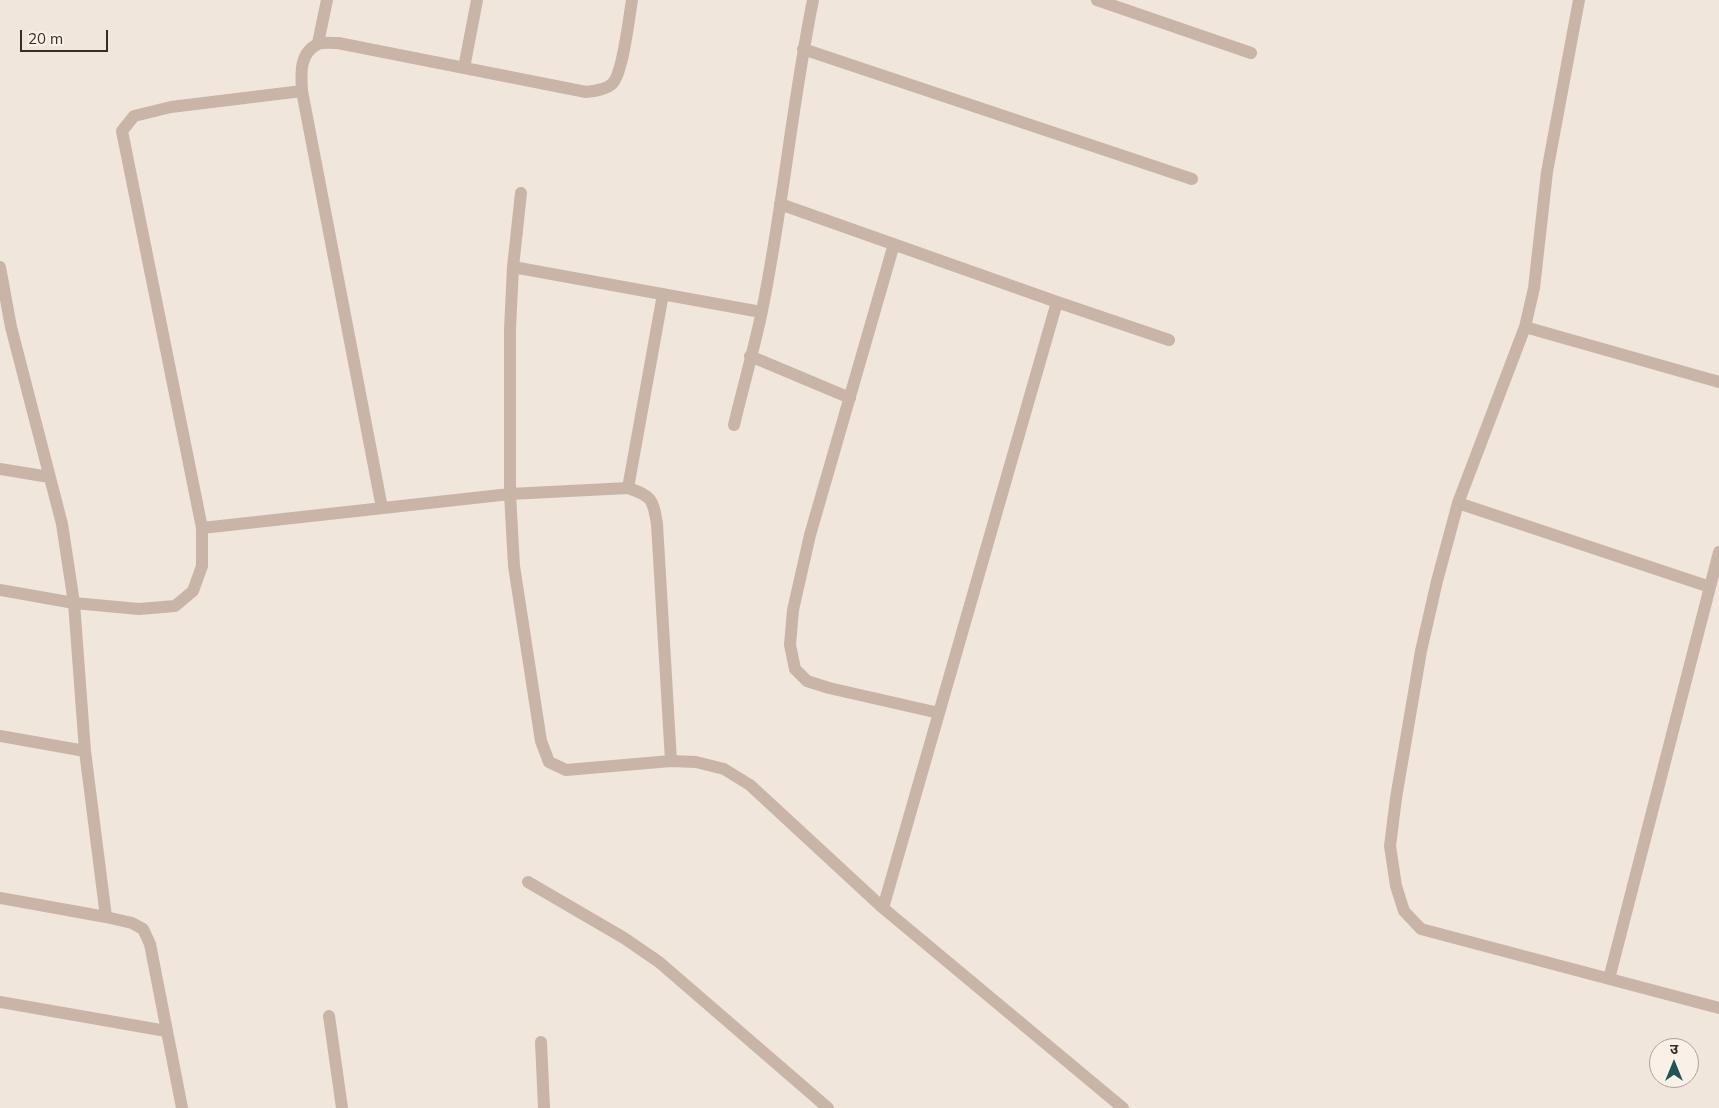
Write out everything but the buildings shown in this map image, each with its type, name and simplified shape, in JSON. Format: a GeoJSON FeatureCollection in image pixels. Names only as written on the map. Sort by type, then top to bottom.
{"type":"FeatureCollection","features":[{"type":"Feature","properties":{"kind":"street"},"geometry":{"type":"LineString","coordinates":[[318,44],[326,0]]}},
{"type":"Feature","properties":{"kind":"street"},"geometry":{"type":"LineString","coordinates":[[464,68],[477,0]]}},
{"type":"Feature","properties":{"kind":"street"},"geometry":{"type":"LineString","coordinates":[[382,508],[302,90],[301,72],[305,55],[318,44],[338,43],[586,92],[600,90],[612,84],[619,72],[632,0]]}},
{"type":"Feature","properties":{"kind":"street"},"geometry":{"type":"LineString","coordinates":[[734,425],[762,312],[803,49],[813,0]]}},
{"type":"Feature","properties":{"kind":"street"},"geometry":{"type":"LineString","coordinates":[[1097,0],[1251,53]]}},
{"type":"Feature","properties":{"kind":"street"},"geometry":{"type":"LineString","coordinates":[[1578,0],[1547,172],[1534,288],[1525,327],[1458,503],[1437,581],[1421,651],[1396,798],[1390,846],[1396,886],[1404,911],[1421,929],[1719,1008]]}},
{"type":"Feature","properties":{"kind":"street"},"geometry":{"type":"LineString","coordinates":[[803,49],[1192,179]]}},
{"type":"Feature","properties":{"kind":"street"},"geometry":{"type":"LineString","coordinates":[[0,590],[74,603],[139,609],[175,606],[193,590],[202,566],[202,528],[122,131],[134,116],[152,110],[302,90]]}},
{"type":"Feature","properties":{"kind":"street"},"geometry":{"type":"LineString","coordinates":[[521,193],[513,267],[509,385],[510,494],[516,576],[541,741],[550,762],[566,770],[671,761],[696,762],[724,769],[750,786],[882,908],[1123,1108]]}},
{"type":"Feature","properties":{"kind":"street"},"geometry":{"type":"LineString","coordinates":[[780,204],[1169,340]]}},
{"type":"Feature","properties":{"kind":"street"},"geometry":{"type":"LineString","coordinates":[[894,244],[810,535],[793,610],[790,645],[795,669],[807,681],[829,688],[939,713]]}},
{"type":"Feature","properties":{"kind":"street"},"geometry":{"type":"LineString","coordinates":[[0,267],[5,326],[62,524],[74,603],[85,751],[106,917]]}},
{"type":"Feature","properties":{"kind":"street"},"geometry":{"type":"LineString","coordinates":[[513,267],[762,312]]}},
{"type":"Feature","properties":{"kind":"street"},"geometry":{"type":"LineString","coordinates":[[628,488],[662,294]]}},
{"type":"Feature","properties":{"kind":"street"},"geometry":{"type":"LineString","coordinates":[[882,908],[1057,302]]}},
{"type":"Feature","properties":{"kind":"street"},"geometry":{"type":"LineString","coordinates":[[1525,327],[1719,382]]}},
{"type":"Feature","properties":{"kind":"street"},"geometry":{"type":"LineString","coordinates":[[750,356],[850,398]]}},
{"type":"Feature","properties":{"kind":"street"},"geometry":{"type":"LineString","coordinates":[[0,469],[49,477]]}},
{"type":"Feature","properties":{"kind":"street"},"geometry":{"type":"LineString","coordinates":[[202,528],[510,494],[628,488],[645,494],[654,506],[657,524],[671,761]]}},
{"type":"Feature","properties":{"kind":"street"},"geometry":{"type":"LineString","coordinates":[[1458,503],[1710,587]]}},
{"type":"Feature","properties":{"kind":"street"},"geometry":{"type":"LineString","coordinates":[[1609,979],[1719,552]]}},
{"type":"Feature","properties":{"kind":"street"},"geometry":{"type":"LineString","coordinates":[[0,736],[85,751]]}},
{"type":"Feature","properties":{"kind":"street"},"geometry":{"type":"LineString","coordinates":[[528,882],[624,938],[658,962],[828,1108]]}},
{"type":"Feature","properties":{"kind":"street"},"geometry":{"type":"LineString","coordinates":[[0,898],[106,917],[132,923],[143,929],[150,944],[182,1108]]}},
{"type":"Feature","properties":{"kind":"street"},"geometry":{"type":"LineString","coordinates":[[0,1002],[166,1031]]}},
{"type":"Feature","properties":{"kind":"street"},"geometry":{"type":"LineString","coordinates":[[329,1016],[342,1108]]}},
{"type":"Feature","properties":{"kind":"street"},"geometry":{"type":"LineString","coordinates":[[541,1042],[544,1108]]}}]}
